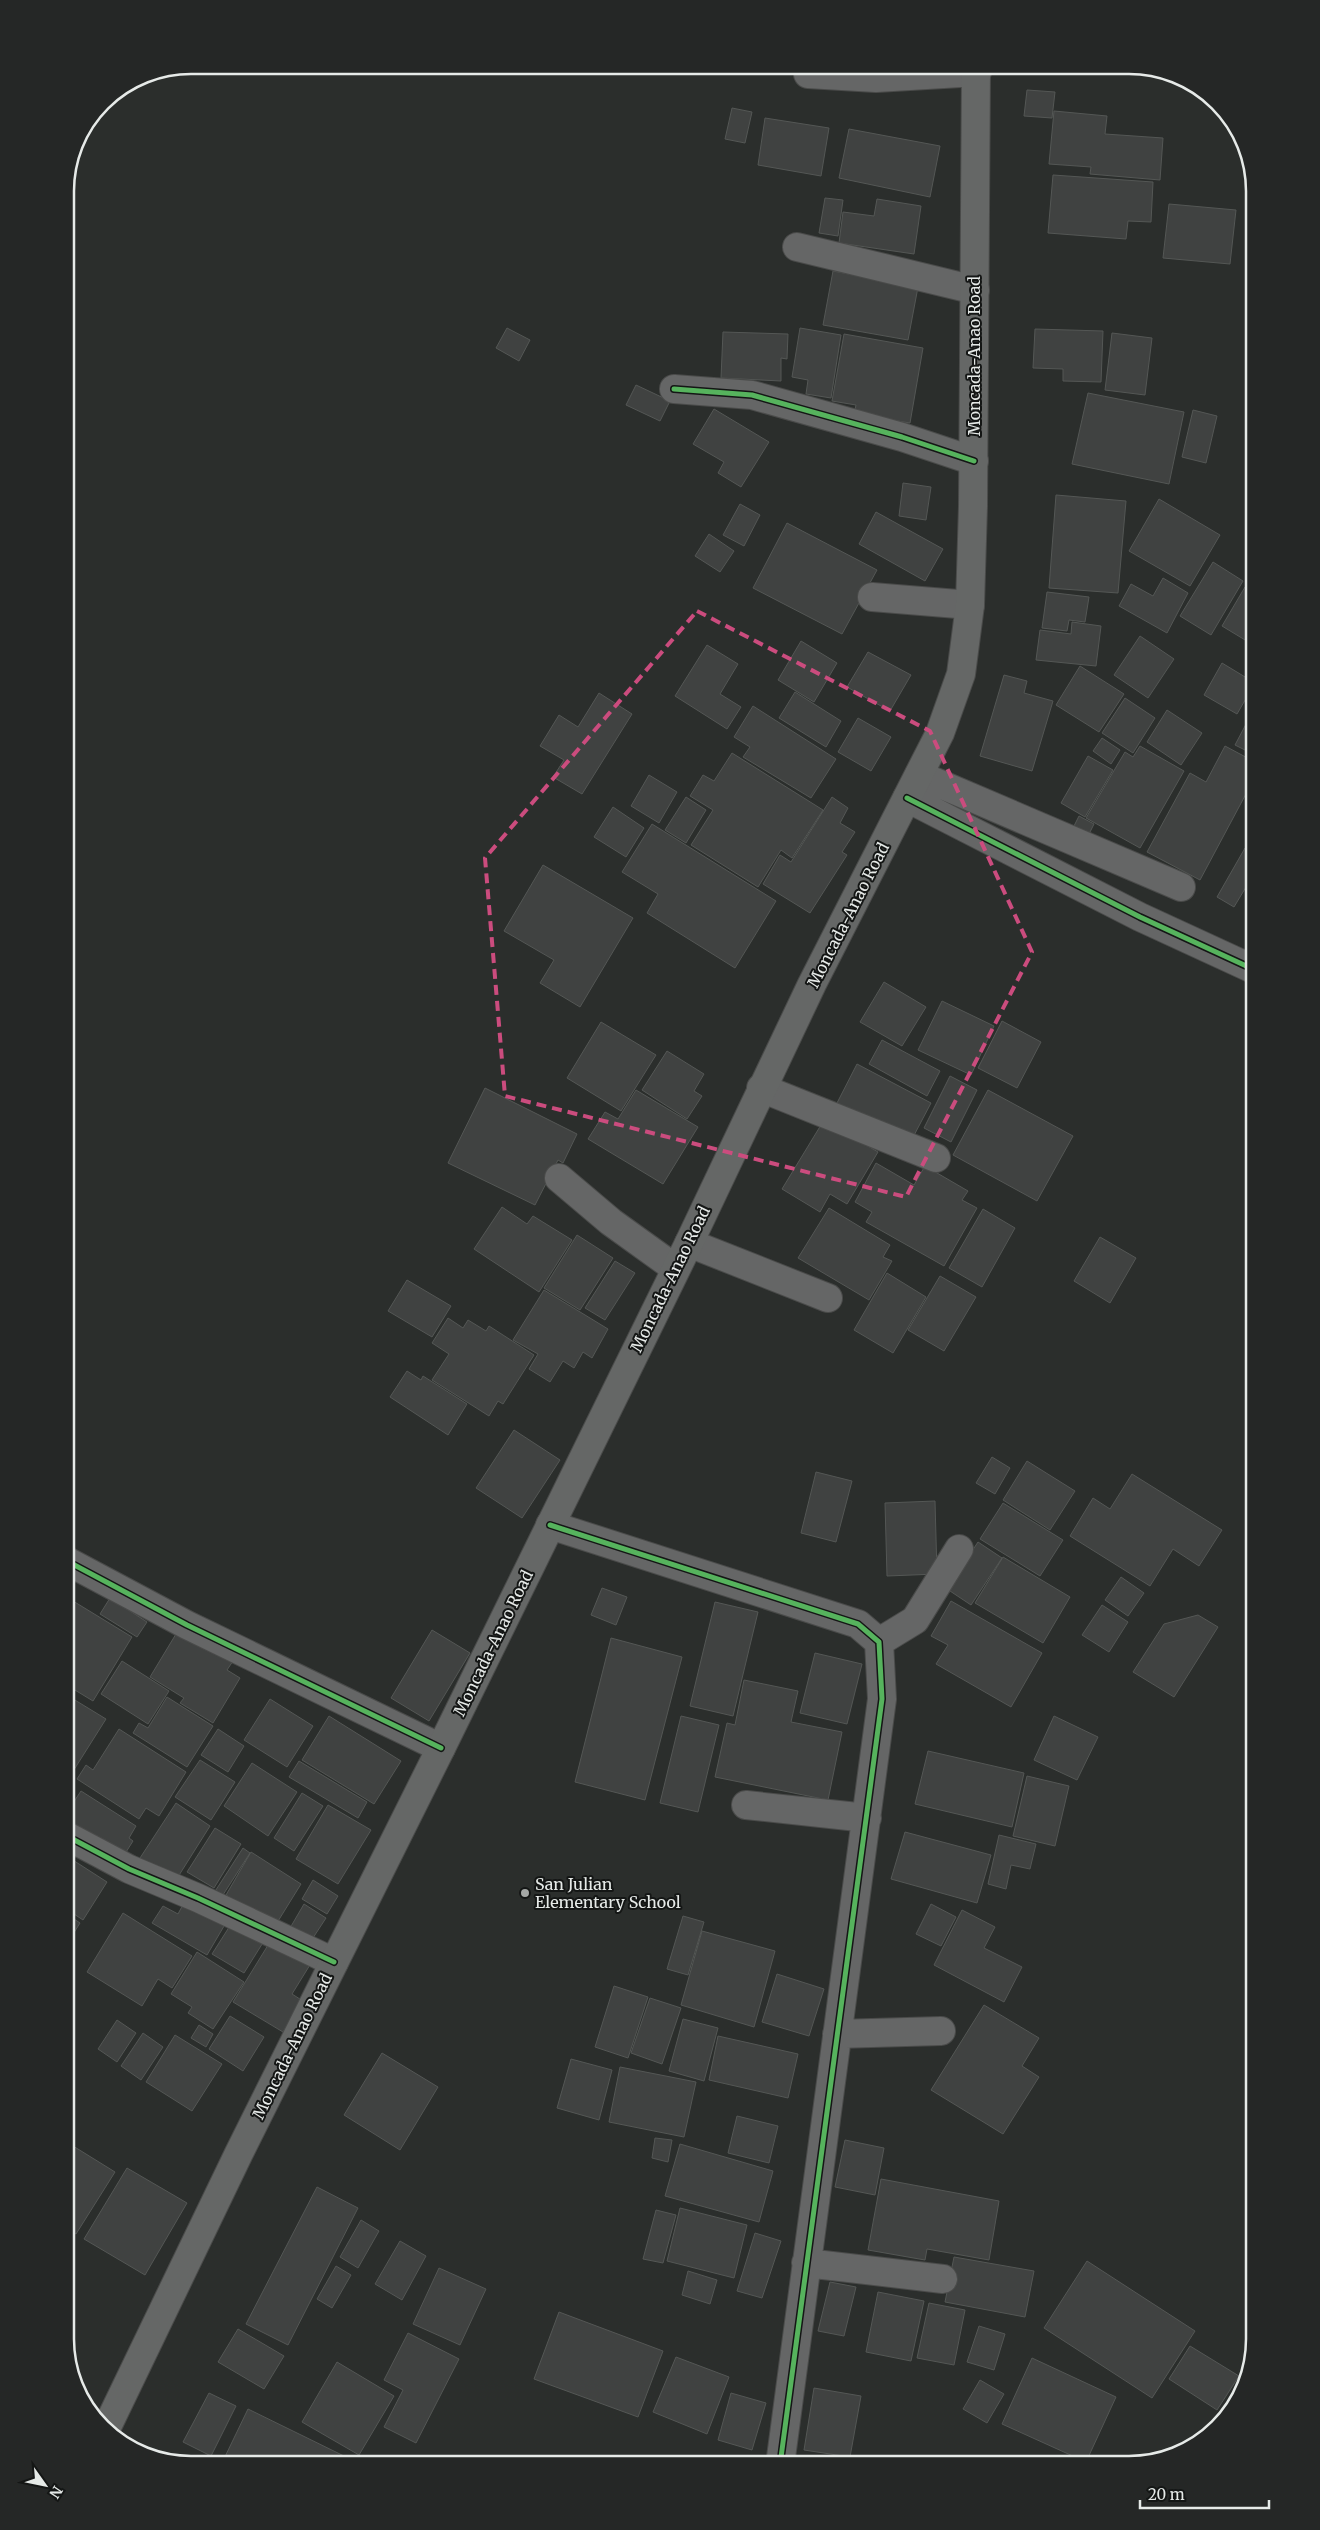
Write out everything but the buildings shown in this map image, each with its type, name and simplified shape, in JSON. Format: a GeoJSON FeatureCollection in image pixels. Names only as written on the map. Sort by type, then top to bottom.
{"type":"FeatureCollection","features":[{"type":"Feature","properties":{"kind":"main road","name":"Moncada-Anao Road"},"geometry":{"type":"LineString","coordinates":[[109,2423],[243,2144],[441,1748],[689,1242],[761,1088],[940,733],[961,674],[970,605],[974,461],[976,74]]}},
{"type":"Feature","properties":{"kind":"street"},"geometry":{"type":"LineString","coordinates":[[808,74],[876,78],[920,74]]}},
{"type":"Feature","properties":{"kind":"street"},"geometry":{"type":"LineString","coordinates":[[797,247],[974,290]]}},
{"type":"Feature","properties":{"kind":"street"},"geometry":{"type":"LineString","coordinates":[[674,389],[752,395],[902,437],[974,461]]}},
{"type":"Feature","properties":{"kind":"street"},"geometry":{"type":"LineString","coordinates":[[872,597],[970,605]]}},
{"type":"Feature","properties":{"kind":"street"},"geometry":{"type":"LineString","coordinates":[[913,786],[1181,887]]}},
{"type":"Feature","properties":{"kind":"street"},"geometry":{"type":"LineString","coordinates":[[913,786],[1140,916],[1246,966]]}},
{"type":"Feature","properties":{"kind":"street"},"geometry":{"type":"LineString","coordinates":[[761,1088],[936,1158]]}},
{"type":"Feature","properties":{"kind":"street"},"geometry":{"type":"LineString","coordinates":[[559,1178],[611,1222],[675,1268]]}},
{"type":"Feature","properties":{"kind":"street"},"geometry":{"type":"LineString","coordinates":[[689,1242],[828,1298]]}},
{"type":"Feature","properties":{"kind":"street"},"geometry":{"type":"LineString","coordinates":[[550,1525],[858,1624],[879,1642],[882,1699],[781,2456]]}},
{"type":"Feature","properties":{"kind":"street"},"geometry":{"type":"LineString","coordinates":[[879,1642],[915,1620],[958,1549]]}},
{"type":"Feature","properties":{"kind":"street"},"geometry":{"type":"LineString","coordinates":[[74,1565],[187,1625],[441,1748]]}},
{"type":"Feature","properties":{"kind":"street"},"geometry":{"type":"LineString","coordinates":[[746,1804],[867,1818]]}},
{"type":"Feature","properties":{"kind":"street"},"geometry":{"type":"LineString","coordinates":[[74,1840],[129,1869],[198,1898],[334,1962]]}},
{"type":"Feature","properties":{"kind":"street"},"geometry":{"type":"LineString","coordinates":[[837,2034],[941,2031]]}},
{"type":"Feature","properties":{"kind":"street"},"geometry":{"type":"LineString","coordinates":[[806,2262],[943,2280]]}},
{"type":"Feature","properties":{"kind":"highlighted area"},"geometry":{"type":"Polygon","coordinates":[[[697,611],[930,731],[1032,952],[906,1197],[505,1096],[485,858],[697,611]]]}},
{"type":"Feature","properties":{"kind":"cycle path"},"geometry":{"type":"LineString","coordinates":[[674,389],[752,395],[902,437],[974,461]]}},
{"type":"Feature","properties":{"kind":"cycle path"},"geometry":{"type":"LineString","coordinates":[[907,798],[1140,917],[1246,966]]}},
{"type":"Feature","properties":{"kind":"cycle path"},"geometry":{"type":"LineString","coordinates":[[550,1525],[858,1624],[879,1642],[882,1699],[781,2456]]}},
{"type":"Feature","properties":{"kind":"cycle path"},"geometry":{"type":"LineString","coordinates":[[74,1565],[187,1625],[441,1748]]}},
{"type":"Feature","properties":{"kind":"cycle path"},"geometry":{"type":"LineString","coordinates":[[74,1840],[129,1869],[198,1898],[334,1962]]}},
{"type":"Feature","properties":{"kind":"place","name":"San Julian Elementary School"},"geometry":{"type":"Point","coordinates":[525,1893]}}]}
